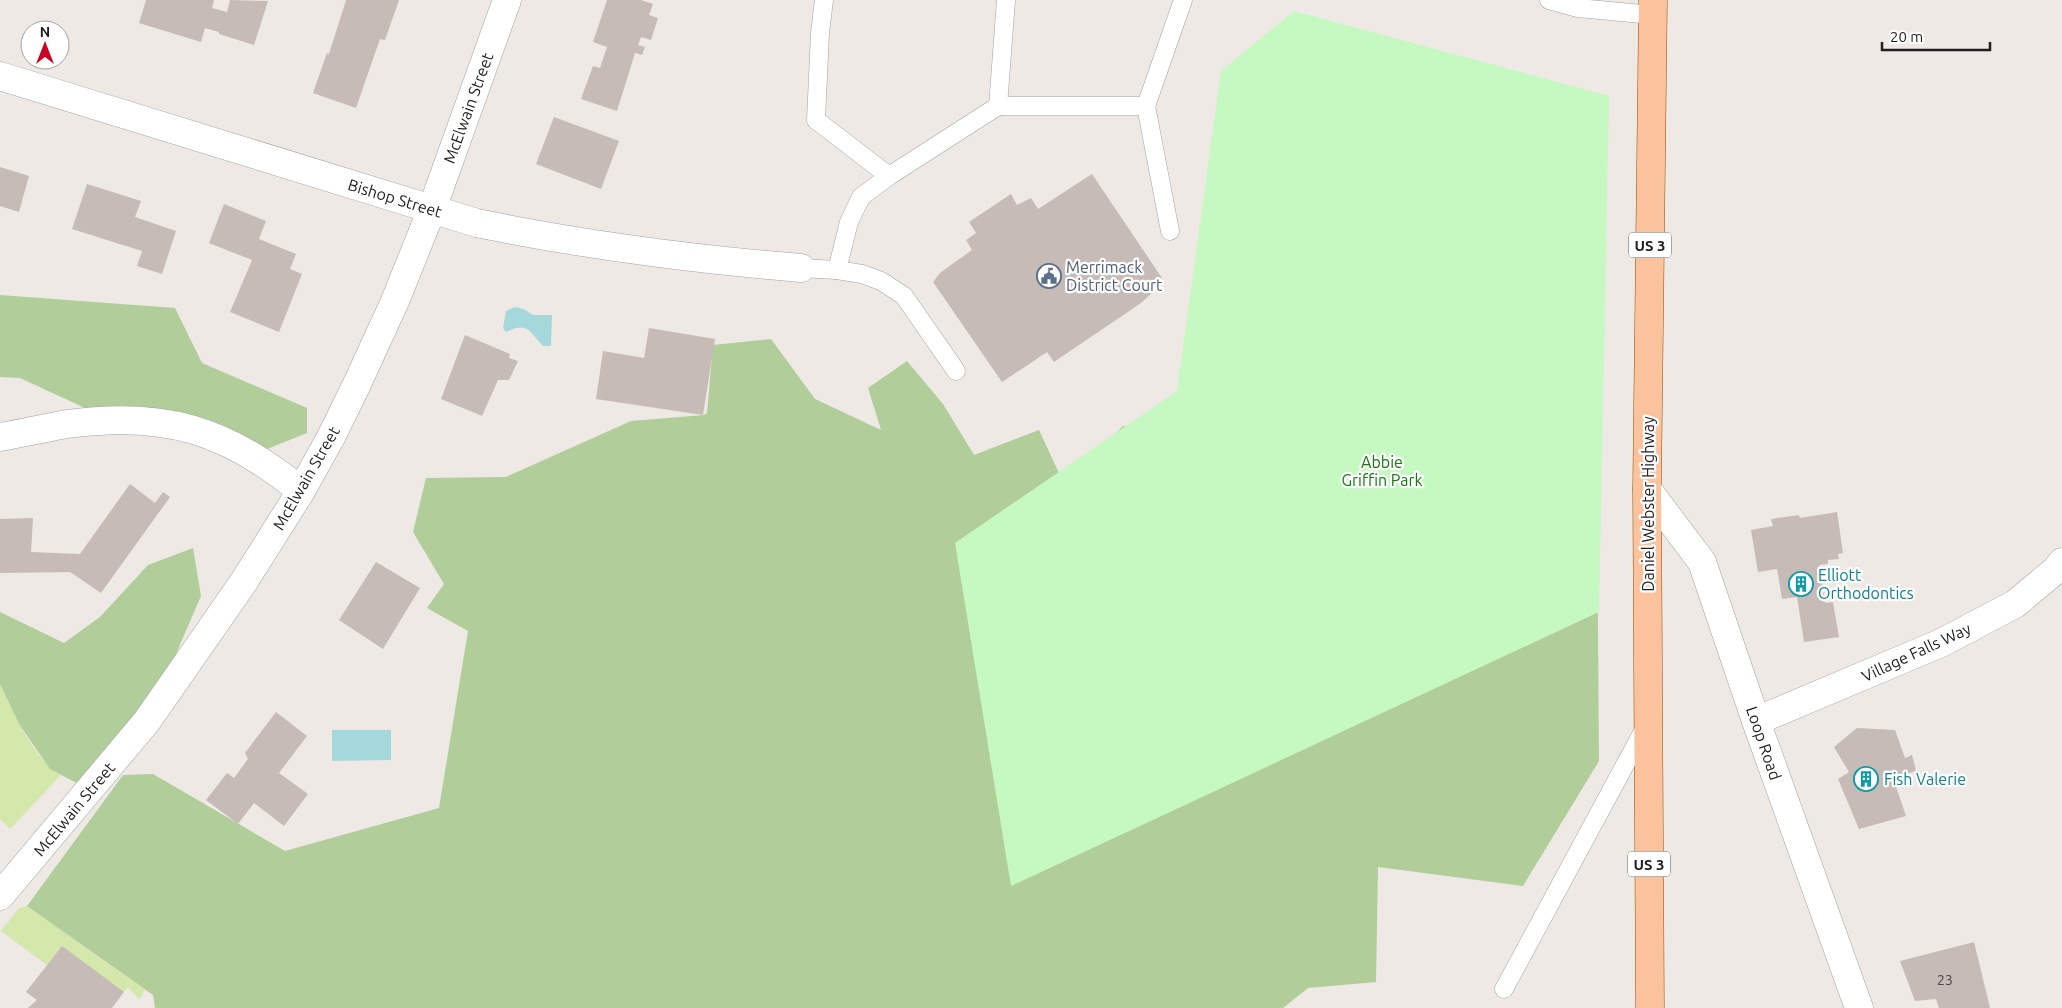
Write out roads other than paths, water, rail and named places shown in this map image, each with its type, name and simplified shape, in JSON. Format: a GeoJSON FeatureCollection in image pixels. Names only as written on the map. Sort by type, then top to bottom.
{"type":"FeatureCollection","features":[{"type":"Feature","properties":{"kind":"main road","name":"Daniel Webster Highway"},"geometry":{"type":"LineString","coordinates":[[1650,1008],[1647,490],[1653,7]]}},
{"type":"Feature","properties":{"kind":"street","name":"McElwain Street"},"geometry":{"type":"LineString","coordinates":[[0,896],[147,721],[243,582],[301,491],[331,437],[396,301],[432,209],[507,0]]}},
{"type":"Feature","properties":{"kind":"street","name":"Bishop Street"},"geometry":{"type":"LineString","coordinates":[[0,76],[477,223],[541,236],[700,259],[801,268]]}},
{"type":"Feature","properties":{"kind":"street"},"geometry":{"type":"LineString","coordinates":[[0,437],[67,424],[111,420],[137,420],[172,424],[213,435],[244,451],[280,473],[301,491]]}},
{"type":"Feature","properties":{"kind":"street","name":"Loop Road"},"geometry":{"type":"LineString","coordinates":[[1647,490],[1702,562],[1756,721],[1859,1008]]}},
{"type":"Feature","properties":{"kind":"street","name":"Village Falls Way"},"geometry":{"type":"LineString","coordinates":[[1756,721],[1941,643],[2015,604],[2057,569],[2062,562]]}},
{"type":"Feature","properties":{"kind":"lane"},"geometry":{"type":"LineString","coordinates":[[824,0],[820,33],[816,120],[889,176]]}},
{"type":"Feature","properties":{"kind":"lane"},"geometry":{"type":"LineString","coordinates":[[998,106],[1006,0]]}},
{"type":"Feature","properties":{"kind":"lane"},"geometry":{"type":"LineString","coordinates":[[1170,231],[1146,106],[1183,0]]}},
{"type":"Feature","properties":{"kind":"lane"},"geometry":{"type":"LineString","coordinates":[[1549,0],[1578,8],[1653,7]]}},
{"type":"Feature","properties":{"kind":"lane"},"geometry":{"type":"LineString","coordinates":[[837,270],[849,222],[861,197],[889,176],[998,106],[1146,106]]}},
{"type":"Feature","properties":{"kind":"lane"},"geometry":{"type":"LineString","coordinates":[[801,268],[837,270],[862,274],[881,281],[904,296],[956,371]]}},
{"type":"Feature","properties":{"kind":"lane"},"geometry":{"type":"LineString","coordinates":[[1504,989],[1648,721]]}},
{"type":"Feature","properties":{"kind":"water"},"geometry":{"type":"Polygon","coordinates":[[[515,307],[524,309],[533,315],[552,315],[551,346],[543,346],[524,328],[506,332],[503,328],[506,311],[515,307]]]}},
{"type":"Feature","properties":{"kind":"water"},"geometry":{"type":"Polygon","coordinates":[[[332,730],[391,730],[391,760],[332,761],[332,730]]]}},
{"type":"Feature","properties":{"kind":"place","name":"Merrimack District Court"},"geometry":{"type":"Point","coordinates":[1049,276]}},
{"type":"Feature","properties":{"kind":"place","name":"Elliott Orthodontics"},"geometry":{"type":"Point","coordinates":[1801,584]}},
{"type":"Feature","properties":{"kind":"place","name":"Fish Valerie"},"geometry":{"type":"Point","coordinates":[1866,779]}},
{"type":"Feature","properties":{"kind":"park label","name":"Abbie Griffin Park"},"geometry":{"type":"Point","coordinates":[1382,471]}}]}
